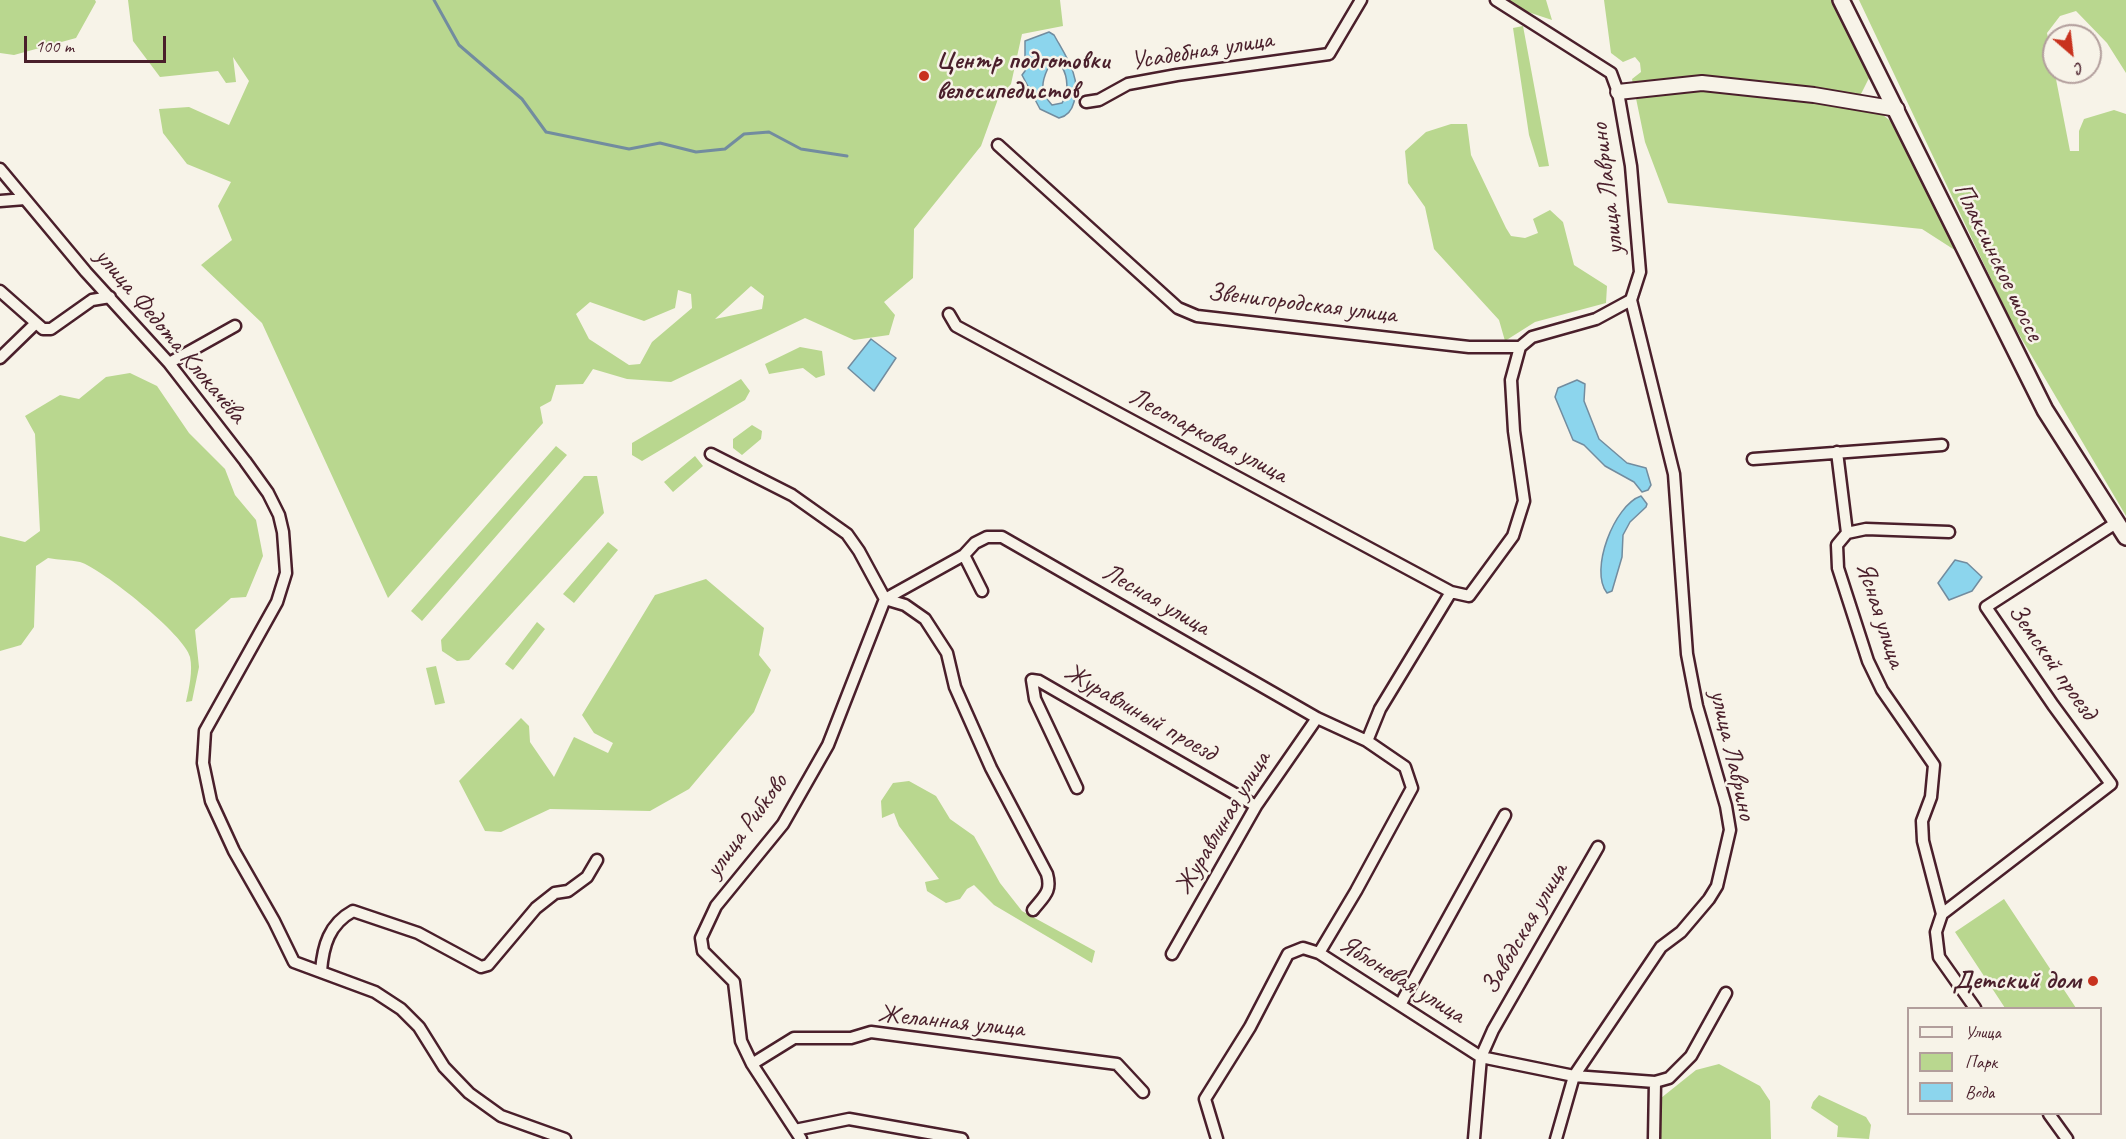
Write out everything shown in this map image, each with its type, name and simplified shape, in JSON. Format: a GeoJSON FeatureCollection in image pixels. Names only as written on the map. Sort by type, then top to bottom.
{"type":"FeatureCollection","features":[{"type":"Feature","properties":{"kind":"main road","name":"Плаксинское шоссе"},"geometry":{"type":"LineString","coordinates":[[1841,0],[2045,410],[2126,537]]}},
{"type":"Feature","properties":{"kind":"street","name":"Усадебная улица"},"geometry":{"type":"LineString","coordinates":[[1086,102],[1099,100],[1128,84],[1176,75],[1329,54],[1361,0]]}},
{"type":"Feature","properties":{"kind":"street","name":"улица Лаврино"},"geometry":{"type":"LineString","coordinates":[[1496,0],[1611,72],[1618,92],[1631,166],[1640,272],[1631,300],[1674,474],[1687,654],[1697,706],[1730,830],[1717,886],[1681,932],[1661,947],[1574,1076],[1556,1139]]}},
{"type":"Feature","properties":{"kind":"street"},"geometry":{"type":"LineString","coordinates":[[1618,92],[1702,83],[1814,95],[1897,109]]}},
{"type":"Feature","properties":{"kind":"street","name":"Звенигородская улица"},"geometry":{"type":"LineString","coordinates":[[998,145],[1178,308],[1197,316],[1469,346],[1520,347]]}},
{"type":"Feature","properties":{"kind":"street","name":"улица Федота Клокачёва"},"geometry":{"type":"LineString","coordinates":[[0,169],[169,363],[268,493],[279,515],[283,532],[286,573],[277,602],[205,731],[203,763],[211,801],[234,852],[274,921],[294,962],[321,971]]}},
{"type":"Feature","properties":{"kind":"street"},"geometry":{"type":"LineString","coordinates":[[0,201],[25,199]]}},
{"type":"Feature","properties":{"kind":"street"},"geometry":{"type":"LineString","coordinates":[[0,291],[44,329],[51,329],[92,300],[110,297]]}},
{"type":"Feature","properties":{"kind":"street"},"geometry":{"type":"LineString","coordinates":[[1367,741],[1380,709],[1451,592],[1469,596],[1513,536],[1524,501],[1514,431],[1511,380],[1520,347],[1532,337],[1596,319],[1631,300]]}},
{"type":"Feature","properties":{"kind":"street","name":"Лесопарковая улица"},"geometry":{"type":"LineString","coordinates":[[950,314],[956,326],[1451,592]]}},
{"type":"Feature","properties":{"kind":"street"},"geometry":{"type":"LineString","coordinates":[[0,358],[36,323]]}},
{"type":"Feature","properties":{"kind":"street"},"geometry":{"type":"LineString","coordinates":[[169,363],[235,326]]}},
{"type":"Feature","properties":{"kind":"street"},"geometry":{"type":"LineString","coordinates":[[1753,459],[1942,446]]}},
{"type":"Feature","properties":{"kind":"street"},"geometry":{"type":"LineString","coordinates":[[1837,452],[1847,533],[1866,529],[1949,532]]}},
{"type":"Feature","properties":{"kind":"street"},"geometry":{"type":"LineString","coordinates":[[711,454],[792,495],[847,534],[885,599],[905,605],[924,619],[947,653],[955,687],[991,768],[1047,874],[1050,885],[1047,893],[1033,910]]}},
{"type":"Feature","properties":{"kind":"street","name":"Земской проезд"},"geometry":{"type":"LineString","coordinates":[[1941,912],[2110,784],[1986,606],[2116,523]]}},
{"type":"Feature","properties":{"kind":"street","name":"Ясная улица"},"geometry":{"type":"LineString","coordinates":[[1847,533],[1837,545],[1838,568],[1868,661],[1882,690],[1934,765],[1931,797],[1922,821],[1923,841],[1941,912]]}},
{"type":"Feature","properties":{"kind":"street","name":"Лесная улица"},"geometry":{"type":"LineString","coordinates":[[885,599],[964,555],[975,543],[987,537],[1002,537],[1317,718],[1367,741],[1405,767],[1412,788],[1319,953]]}},
{"type":"Feature","properties":{"kind":"street"},"geometry":{"type":"LineString","coordinates":[[964,555],[982,591]]}},
{"type":"Feature","properties":{"kind":"street","name":"улица Рибково"},"geometry":{"type":"LineString","coordinates":[[798,1134],[752,1064],[741,1041],[734,982],[704,951],[701,938],[716,906],[783,824],[828,745],[885,599]]}},
{"type":"Feature","properties":{"kind":"street","name":"Журавлиный проезд"},"geometry":{"type":"LineString","coordinates":[[1077,788],[1035,699],[1032,680],[1040,681],[1257,806]]}},
{"type":"Feature","properties":{"kind":"street","name":"Журавлиная улица"},"geometry":{"type":"LineString","coordinates":[[1172,954],[1257,806],[1317,718]]}},
{"type":"Feature","properties":{"kind":"street"},"geometry":{"type":"LineString","coordinates":[[1400,1005],[1505,815]]}},
{"type":"Feature","properties":{"kind":"street","name":"Заводская улица"},"geometry":{"type":"LineString","coordinates":[[1474,1139],[1481,1057],[1493,1030],[1598,847]]}},
{"type":"Feature","properties":{"kind":"street"},"geometry":{"type":"LineString","coordinates":[[565,1139],[501,1116],[469,1093],[444,1067],[419,1027],[401,1009],[375,992],[321,971],[322,953],[327,936],[344,916],[353,911],[418,933],[481,967],[488,965],[547,897],[568,891],[587,877],[597,860]]}},
{"type":"Feature","properties":{"kind":"street"},"geometry":{"type":"LineString","coordinates":[[1941,912],[1936,932],[1939,957],[1974,1007]]}},
{"type":"Feature","properties":{"kind":"street","name":"Яблоневая улица"},"geometry":{"type":"LineString","coordinates":[[1217,1139],[1206,1099],[1250,1027],[1288,954],[1303,948],[1319,953],[1481,1057],[1574,1076],[1655,1082]]}},
{"type":"Feature","properties":{"kind":"street"},"geometry":{"type":"LineString","coordinates":[[1654,1139],[1655,1082],[1669,1078],[1691,1056],[1726,993]]}},
{"type":"Feature","properties":{"kind":"street","name":"Желанная улица"},"geometry":{"type":"LineString","coordinates":[[752,1064],[794,1038],[850,1038],[871,1032],[1117,1064],[1143,1092]]}},
{"type":"Feature","properties":{"kind":"street"},"geometry":{"type":"LineString","coordinates":[[2050,1115],[2067,1139]]}},
{"type":"Feature","properties":{"kind":"street"},"geometry":{"type":"LineString","coordinates":[[798,1134],[849,1119],[962,1139]]}},
{"type":"Feature","properties":{"kind":"green space"},"geometry":{"type":"Polygon","coordinates":[[[0,0],[95,0],[96,2],[76,38],[14,55],[0,53],[0,0]]]}},
{"type":"Feature","properties":{"kind":"green space"},"geometry":{"type":"Polygon","coordinates":[[[128,0],[1060,0],[1063,26],[1022,34],[1011,84],[998,99],[981,146],[914,229],[913,278],[884,302],[895,315],[889,335],[854,340],[805,318],[671,382],[627,379],[593,369],[583,384],[556,385],[551,401],[540,407],[543,423],[388,598],[262,323],[201,265],[232,240],[218,206],[231,182],[187,164],[163,133],[159,109],[189,107],[229,125],[249,81],[233,57],[236,82],[226,83],[218,71],[160,77],[133,41],[128,0]],[[751,286],[715,319],[762,309],[764,296],[751,286]],[[678,290],[675,308],[644,321],[590,302],[576,314],[589,339],[629,365],[640,364],[652,342],[692,308],[691,294],[678,290]]]}},
{"type":"Feature","properties":{"kind":"green space"},"geometry":{"type":"Polygon","coordinates":[[[1503,0],[1546,0],[1552,20],[1525,11],[1503,0]]]}},
{"type":"Feature","properties":{"kind":"green space"},"geometry":{"type":"Polygon","coordinates":[[[1604,0],[1834,0],[1871,74],[1860,96],[1894,124],[1964,256],[1922,229],[1668,203],[1645,142],[1632,79],[1641,72],[1640,63],[1635,57],[1623,62],[1611,53],[1604,0]]]}},
{"type":"Feature","properties":{"kind":"green space"},"geometry":{"type":"Polygon","coordinates":[[[1859,0],[2126,0],[2126,73],[2102,38],[2102,24],[2089,24],[2076,11],[2060,16],[2054,24],[2042,24],[2042,84],[2057,84],[2070,151],[2079,151],[2079,131],[2084,119],[2114,110],[2126,114],[2126,516],[2010,319],[1859,0]]]}},
{"type":"Feature","properties":{"kind":"green space"},"geometry":{"type":"Polygon","coordinates":[[[1523,26],[1549,166],[1539,167],[1529,135],[1513,28],[1523,26]]]}},
{"type":"Feature","properties":{"kind":"green space"},"geometry":{"type":"Polygon","coordinates":[[[1451,124],[1467,124],[1471,155],[1511,236],[1525,238],[1538,233],[1533,219],[1550,210],[1563,222],[1574,265],[1607,286],[1606,303],[1535,322],[1505,341],[1499,320],[1434,249],[1425,207],[1408,183],[1405,151],[1426,132],[1451,124]]]}},
{"type":"Feature","properties":{"kind":"green space"},"geometry":{"type":"Polygon","coordinates":[[[800,347],[822,351],[825,375],[816,378],[803,368],[769,374],[765,364],[800,347]]]}},
{"type":"Feature","properties":{"kind":"green space"},"geometry":{"type":"Polygon","coordinates":[[[130,373],[157,386],[189,433],[225,469],[235,495],[256,520],[263,556],[246,597],[231,598],[195,630],[199,667],[192,701],[186,702],[191,668],[190,657],[185,647],[159,619],[123,589],[80,562],[48,558],[36,566],[34,627],[21,645],[0,651],[0,536],[25,542],[40,531],[35,434],[25,416],[60,395],[79,399],[106,377],[130,373]]]}},
{"type":"Feature","properties":{"kind":"green space"},"geometry":{"type":"Polygon","coordinates":[[[741,379],[750,391],[745,400],[642,461],[632,455],[632,443],[741,379]]]}},
{"type":"Feature","properties":{"kind":"green space"},"geometry":{"type":"Polygon","coordinates":[[[752,425],[762,431],[761,439],[742,455],[733,448],[733,439],[752,425]]]}},
{"type":"Feature","properties":{"kind":"green space"},"geometry":{"type":"Polygon","coordinates":[[[556,446],[567,455],[422,621],[411,611],[556,446]]]}},
{"type":"Feature","properties":{"kind":"green space"},"geometry":{"type":"Polygon","coordinates":[[[695,456],[703,466],[673,492],[664,482],[695,456]]]}},
{"type":"Feature","properties":{"kind":"green space"},"geometry":{"type":"Polygon","coordinates":[[[584,476],[597,476],[604,513],[469,660],[457,661],[442,651],[441,640],[584,476]]]}},
{"type":"Feature","properties":{"kind":"green space"},"geometry":{"type":"Polygon","coordinates":[[[608,542],[618,550],[574,603],[563,594],[608,542]]]}},
{"type":"Feature","properties":{"kind":"green space"},"geometry":{"type":"Polygon","coordinates":[[[706,579],[764,628],[759,655],[771,670],[754,712],[689,789],[650,811],[550,809],[501,832],[485,831],[459,781],[521,718],[529,726],[530,742],[554,777],[574,737],[608,753],[613,743],[594,733],[582,715],[655,595],[706,579]]]}},
{"type":"Feature","properties":{"kind":"green space"},"geometry":{"type":"Polygon","coordinates":[[[537,622],[545,629],[513,670],[505,664],[537,622]]]}},
{"type":"Feature","properties":{"kind":"green space"},"geometry":{"type":"Polygon","coordinates":[[[436,666],[445,703],[435,705],[426,668],[436,666]]]}},
{"type":"Feature","properties":{"kind":"green space"},"geometry":{"type":"Polygon","coordinates":[[[909,781],[936,796],[950,819],[974,836],[1000,883],[1022,911],[1095,951],[1092,963],[994,905],[974,885],[967,889],[960,899],[946,903],[927,891],[925,882],[939,879],[899,826],[894,813],[882,818],[881,801],[893,783],[909,781]]]}},
{"type":"Feature","properties":{"kind":"green space"},"geometry":{"type":"Polygon","coordinates":[[[2004,899],[2075,1007],[2004,1007],[1955,932],[2004,899]]]}},
{"type":"Feature","properties":{"kind":"green space"},"geometry":{"type":"Polygon","coordinates":[[[1719,1064],[1760,1086],[1770,1101],[1771,1139],[1661,1139],[1661,1098],[1696,1070],[1719,1064]]]}},
{"type":"Feature","properties":{"kind":"green space"},"geometry":{"type":"Polygon","coordinates":[[[1819,1095],[1866,1117],[1871,1125],[1869,1139],[1837,1137],[1838,1126],[1811,1108],[1819,1095]]]}},
{"type":"Feature","properties":{"kind":"water"},"geometry":{"type":"Polygon","coordinates":[[[1049,32],[1054,35],[1067,59],[1074,76],[1076,93],[1072,108],[1065,116],[1059,118],[1040,109],[1022,75],[1025,71],[1025,41],[1049,32]],[[1057,65],[1048,68],[1044,78],[1044,92],[1052,105],[1062,103],[1066,95],[1066,80],[1062,67],[1057,65]]]}},
{"type":"Feature","properties":{"kind":"water"},"geometry":{"type":"Polygon","coordinates":[[[871,339],[896,358],[874,391],[848,368],[871,339]]]}},
{"type":"Feature","properties":{"kind":"water"},"geometry":{"type":"Polygon","coordinates":[[[1577,380],[1585,384],[1584,401],[1599,439],[1627,463],[1646,468],[1651,485],[1648,490],[1642,492],[1634,482],[1605,466],[1584,445],[1573,440],[1555,397],[1558,388],[1577,380]]]}},
{"type":"Feature","properties":{"kind":"water"},"geometry":{"type":"Polygon","coordinates":[[[1641,496],[1647,504],[1646,507],[1630,522],[1623,535],[1622,557],[1612,591],[1607,593],[1602,583],[1601,570],[1607,540],[1622,512],[1631,502],[1641,496]]]}},
{"type":"Feature","properties":{"kind":"water"},"geometry":{"type":"Polygon","coordinates":[[[1955,560],[1967,563],[1982,577],[1972,591],[1949,600],[1938,583],[1955,560]]]}},
{"type":"Feature","properties":{"kind":"waterway"},"geometry":{"type":"LineString","coordinates":[[434,0],[459,45],[522,99],[546,132],[629,149],[660,143],[696,152],[725,149],[744,134],[769,132],[801,149],[847,156]]}},
{"type":"Feature","properties":{"kind":"place","name":"Центр подготовки велосипедистов"},"geometry":{"type":"Point","coordinates":[924,76]}},
{"type":"Feature","properties":{"kind":"place","name":"Детский дом"},"geometry":{"type":"Point","coordinates":[2093,981]}}]}
